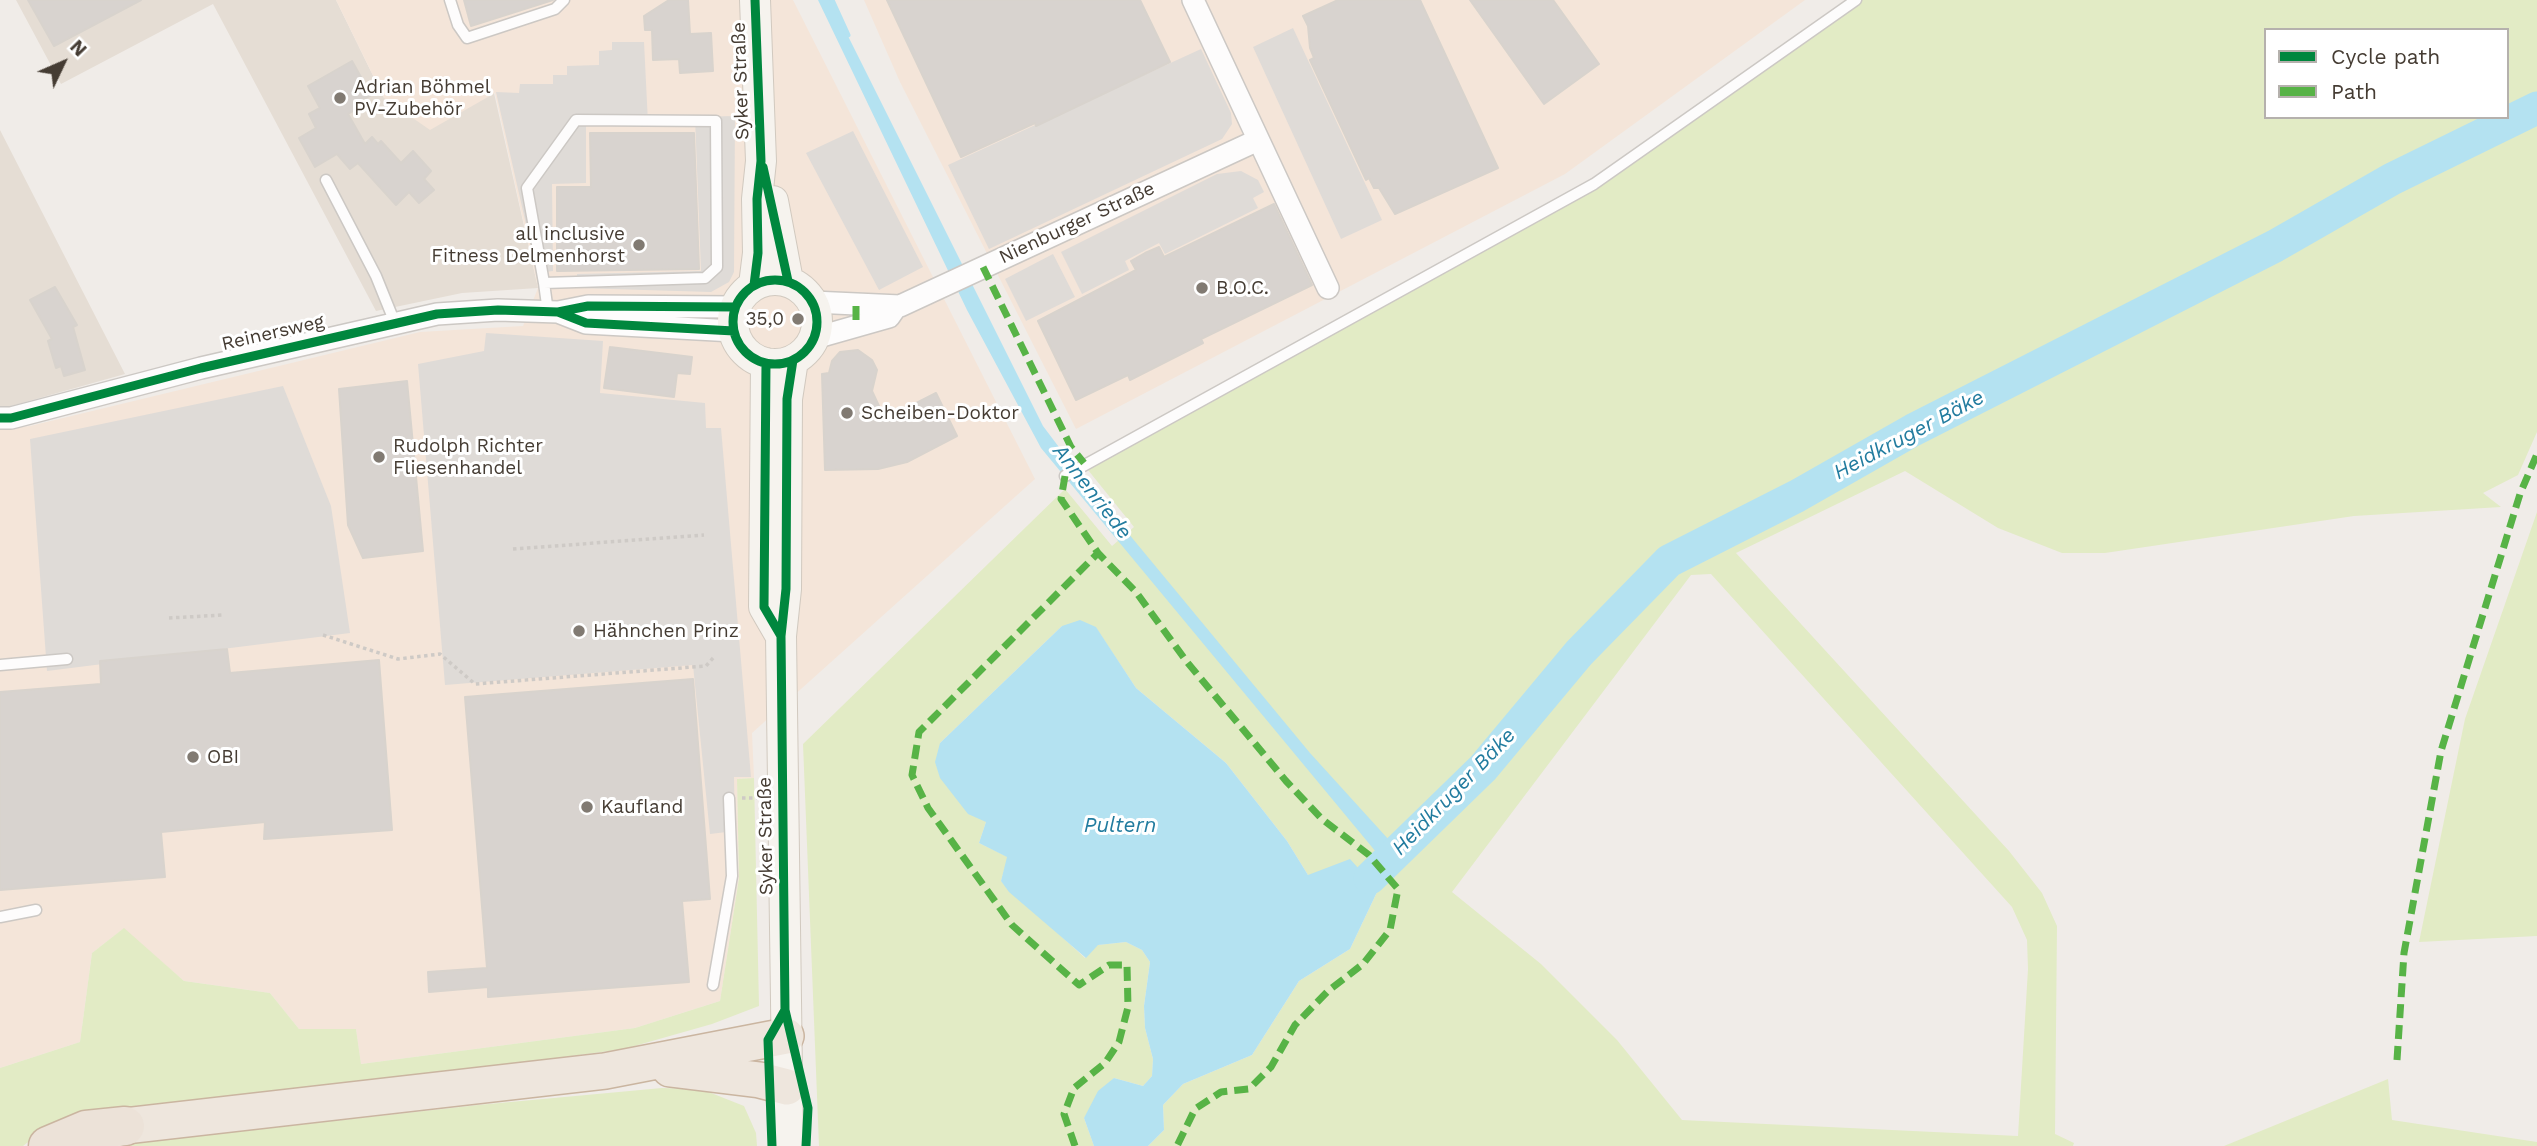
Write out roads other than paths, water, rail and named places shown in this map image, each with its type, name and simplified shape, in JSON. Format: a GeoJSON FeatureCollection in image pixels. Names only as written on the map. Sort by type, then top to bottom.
{"type":"FeatureCollection","features":[{"type":"Feature","properties":{"kind":"highway"},"geometry":{"type":"LineString","coordinates":[[48,1146],[86,1130],[635,1065],[786,1036]]}},
{"type":"Feature","properties":{"kind":"highway"},"geometry":{"type":"LineString","coordinates":[[635,1065],[760,1080],[787,1087]]}},
{"type":"Feature","properties":{"kind":"highway"},"geometry":{"type":"LineString","coordinates":[[72,1146],[125,1126]]}},
{"type":"Feature","properties":{"kind":"main road","name":"Syker Straße"},"geometry":{"type":"LineString","coordinates":[[741,308],[758,253],[757,199],[761,160],[755,0]]}},
{"type":"Feature","properties":{"kind":"main road","name":"Syker Straße"},"geometry":{"type":"LineString","coordinates":[[761,160],[773,200],[788,281]]}},
{"type":"Feature","properties":{"kind":"main road"},"geometry":{"type":"LineString","coordinates":[[776,279],[788,281],[803,289],[813,302],[817,313],[815,338],[806,351],[780,362],[746,352],[741,308],[776,279]]}},
{"type":"Feature","properties":{"kind":"main road","name":"Syker Straße"},"geometry":{"type":"LineString","coordinates":[[780,362],[787,399],[786,589],[781,636],[788,1146]]}},
{"type":"Feature","properties":{"kind":"street"},"geometry":{"type":"LineString","coordinates":[[1193,0],[1328,288]]}},
{"type":"Feature","properties":{"kind":"street","name":"Nienburger Straße"},"geometry":{"type":"LineString","coordinates":[[813,302],[896,307],[1258,140]]}},
{"type":"Feature","properties":{"kind":"street","name":"Reinersweg"},"geometry":{"type":"LineString","coordinates":[[0,418],[395,323],[457,312],[553,312],[588,306],[741,308]]}},
{"type":"Feature","properties":{"kind":"street","name":"Nienburger Straße"},"geometry":{"type":"LineString","coordinates":[[815,338],[889,317],[896,307]]}},
{"type":"Feature","properties":{"kind":"lane"},"geometry":{"type":"LineString","coordinates":[[450,0],[458,25],[467,38],[555,9],[564,0]]}},
{"type":"Feature","properties":{"kind":"lane"},"geometry":{"type":"LineString","coordinates":[[1065,476],[1076,467],[1594,184],[1856,0]]}},
{"type":"Feature","properties":{"kind":"lane"},"geometry":{"type":"LineString","coordinates":[[544,284],[705,278],[717,267],[716,121],[576,120],[527,188],[544,284],[553,312]]}},
{"type":"Feature","properties":{"kind":"lane"},"geometry":{"type":"LineString","coordinates":[[326,180],[376,276],[395,323]]}},
{"type":"Feature","properties":{"kind":"lane"},"geometry":{"type":"LineString","coordinates":[[0,665],[66,659]]}},
{"type":"Feature","properties":{"kind":"lane"},"geometry":{"type":"LineString","coordinates":[[713,985],[732,876],[729,798]]}},
{"type":"Feature","properties":{"kind":"lane"},"geometry":{"type":"LineString","coordinates":[[0,917],[36,910]]}},
{"type":"Feature","properties":{"kind":"water"},"geometry":{"type":"Polygon","coordinates":[[[818,0],[830,0],[1043,426],[1080,475],[1310,753],[1399,851],[1386,864],[1041,448],[967,310],[818,0]]]}},
{"type":"Feature","properties":{"kind":"water","name":"Pultern"},"geometry":{"type":"Polygon","coordinates":[[[1080,620],[1096,627],[1136,688],[1226,763],[1287,841],[1308,875],[1350,859],[1378,890],[1350,949],[1299,981],[1252,1055],[1183,1084],[1163,1105],[1164,1130],[1148,1146],[1094,1146],[1084,1118],[1098,1091],[1114,1078],[1143,1086],[1152,1076],[1153,1059],[1145,1028],[1144,1006],[1150,962],[1142,950],[1126,942],[1098,945],[1086,958],[1009,892],[1001,881],[1007,857],[979,843],[986,822],[968,814],[940,778],[935,762],[940,743],[1062,626],[1080,620]]]}},
{"type":"Feature","properties":{"kind":"waterway","name":"Annenriede"},"geometry":{"type":"LineString","coordinates":[[832,0],[848,35]]}},
{"type":"Feature","properties":{"kind":"waterway","name":"Heidkruger Bäke"},"geometry":{"type":"LineString","coordinates":[[1370,878],[1483,768],[1579,653],[1669,561],[1797,496],[1913,430],[2275,246],[2392,179],[2537,108]]}},
{"type":"Feature","properties":{"kind":"place","name":"Adrian Böhmel PV-Zubehör"},"geometry":{"type":"Point","coordinates":[340,98]}},
{"type":"Feature","properties":{"kind":"place","name":"all inclusive Fitness Delmenhorst"},"geometry":{"type":"Point","coordinates":[639,245]}},
{"type":"Feature","properties":{"kind":"place","name":"B.O.C."},"geometry":{"type":"Point","coordinates":[1202,288]}},
{"type":"Feature","properties":{"kind":"place","name":"35,0"},"geometry":{"type":"Point","coordinates":[798,319]}},
{"type":"Feature","properties":{"kind":"place","name":"Scheiben-Doktor"},"geometry":{"type":"Point","coordinates":[847,413]}},
{"type":"Feature","properties":{"kind":"place","name":"Rudolph Richter Fliesenhandel"},"geometry":{"type":"Point","coordinates":[379,457]}},
{"type":"Feature","properties":{"kind":"place","name":"Hähnchen Prinz"},"geometry":{"type":"Point","coordinates":[579,631]}},
{"type":"Feature","properties":{"kind":"place","name":"OBI"},"geometry":{"type":"Point","coordinates":[193,757]}},
{"type":"Feature","properties":{"kind":"place","name":"Kaufland"},"geometry":{"type":"Point","coordinates":[587,807]}}]}
